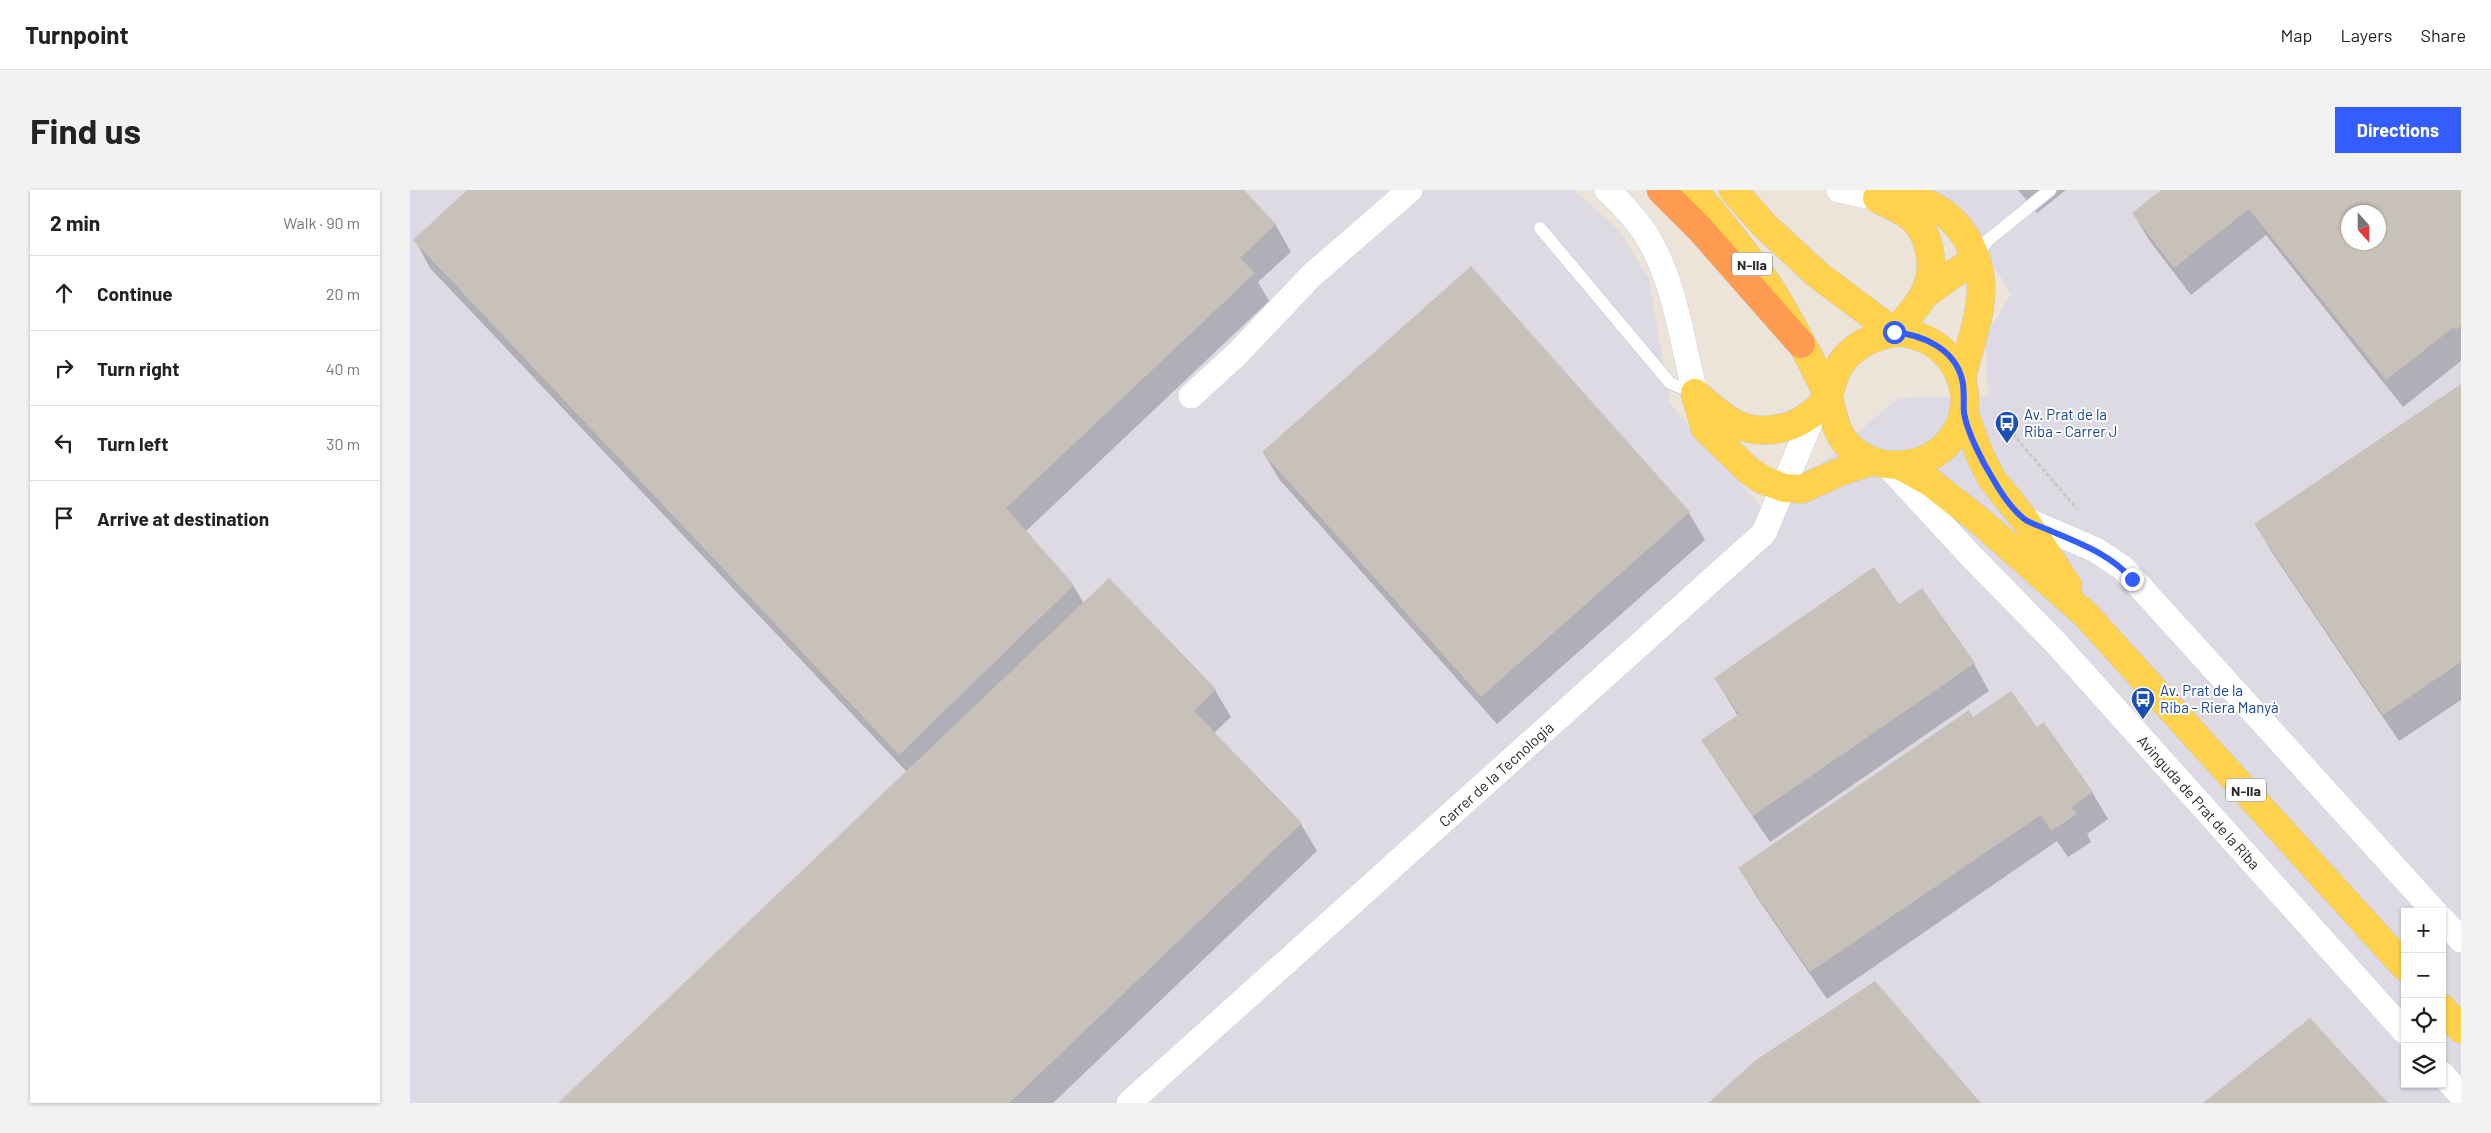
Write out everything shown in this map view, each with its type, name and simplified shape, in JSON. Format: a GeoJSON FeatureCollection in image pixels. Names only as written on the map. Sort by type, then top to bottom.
{"type":"FeatureCollection","features":[{"type":"Feature","properties":{"kind":"highway"},"geometry":{"type":"LineString","coordinates":[[1661,190],[1700,229],[1801,344]]}},
{"type":"Feature","properties":{"kind":"main road","name":"N-IIa"},"geometry":{"type":"LineString","coordinates":[[1694,190],[1768,285],[1801,344],[1821,403],[1848,446],[1930,482],[1981,522],[2086,614],[2401,962]]}},
{"type":"Feature","properties":{"kind":"main road","name":"N-IIa"},"geometry":{"type":"LineString","coordinates":[[1733,190],[1764,225],[1812,270],[1894,332]]}},
{"type":"Feature","properties":{"kind":"main road"},"geometry":{"type":"LineString","coordinates":[[1877,198],[1903,197],[1920,201],[1937,209],[1962,232],[1976,258],[1982,286],[1980,306],[1962,378]]}},
{"type":"Feature","properties":{"kind":"main road"},"geometry":{"type":"LineString","coordinates":[[1877,198],[1912,218],[1927,242],[1931,256],[1924,295]]}},
{"type":"Feature","properties":{"kind":"main road"},"geometry":{"type":"LineString","coordinates":[[1894,332],[1924,295],[1976,258]]}},
{"type":"Feature","properties":{"kind":"main road","name":"N-IIa"},"geometry":{"type":"LineString","coordinates":[[1821,403],[1837,369],[1846,356],[1865,342],[1894,332],[1911,334],[1930,340],[1945,352],[1962,378],[1964,413],[1981,458],[1992,479],[2024,519],[2086,614]]}},
{"type":"Feature","properties":{"kind":"main road"},"geometry":{"type":"LineString","coordinates":[[1695,393],[1736,425],[1751,431],[1785,428],[1821,403]]}},
{"type":"Feature","properties":{"kind":"main road"},"geometry":{"type":"LineString","coordinates":[[1695,393],[1705,428],[1748,470],[1763,480],[1784,488],[1802,489],[1853,466],[1886,464]]}},
{"type":"Feature","properties":{"kind":"main road","name":"N-IIa"},"geometry":{"type":"LineString","coordinates":[[1886,464],[1918,462],[1934,455],[1949,442],[1959,429],[1964,413]]}},
{"type":"Feature","properties":{"kind":"main road"},"geometry":{"type":"LineString","coordinates":[[2446,1012],[2461,1029]]}},
{"type":"Feature","properties":{"kind":"street"},"geometry":{"type":"LineString","coordinates":[[1191,396],[1237,354],[1312,275],[1410,190]]}},
{"type":"Feature","properties":{"kind":"street"},"geometry":{"type":"LineString","coordinates":[[1607,190],[1627,210],[1647,236],[1659,260],[1669,289],[1695,393]]}},
{"type":"Feature","properties":{"kind":"street"},"geometry":{"type":"LineString","coordinates":[[1839,190],[1877,198]]}},
{"type":"Feature","properties":{"kind":"street","name":"Carrer de la Tecnologia"},"geometry":{"type":"LineString","coordinates":[[1129,1103],[1764,533],[1821,403]]}},
{"type":"Feature","properties":{"kind":"street","name":"Avinguda de Prat de la Riba"},"geometry":{"type":"LineString","coordinates":[[1886,464],[1970,555],[2063,650],[2401,1028]]}},
{"type":"Feature","properties":{"kind":"street"},"geometry":{"type":"LineString","coordinates":[[2024,519],[2096,550],[2123,568],[2431,908]]}},
{"type":"Feature","properties":{"kind":"street"},"geometry":{"type":"LineString","coordinates":[[2446,924],[2461,940]]}},
{"type":"Feature","properties":{"kind":"street"},"geometry":{"type":"LineString","coordinates":[[2446,1078],[2461,1095]]}},
{"type":"Feature","properties":{"kind":"lane"},"geometry":{"type":"LineString","coordinates":[[1976,258],[1987,241],[2050,190]]}},
{"type":"Feature","properties":{"kind":"lane"},"geometry":{"type":"LineString","coordinates":[[1540,228],[1670,383],[1695,393]]}},
{"type":"Feature","properties":{"kind":"path"},"geometry":{"type":"LineString","coordinates":[[1996,416],[2078,511]]}},
{"type":"Feature","properties":{"kind":"shaded area"},"geometry":{"type":"Polygon","coordinates":[[[410,190],[1574,190],[1619,230],[1649,279],[1670,404],[1765,511],[1898,398],[1988,396],[1985,338],[2011,294],[1969,226],[1918,190],[2461,190],[2461,1103],[410,1103],[410,190]]]}},
{"type":"Feature","properties":{"kind":"building"},"geometry":{"type":"Polygon","coordinates":[[[467,190],[1244,190],[1276,224],[1240,258],[1255,273],[1006,508],[1074,585],[899,755],[413,240],[467,190]]]}},
{"type":"Feature","properties":{"kind":"building"},"geometry":{"type":"Polygon","coordinates":[[[2161,190],[2461,190],[2461,326],[2456,330],[2454,327],[2386,380],[2249,209],[2174,268],[2132,213],[2161,190]]]}},
{"type":"Feature","properties":{"kind":"building"},"geometry":{"type":"Polygon","coordinates":[[[1471,266],[1690,512],[1481,697],[1262,452],[1471,266]]]}},
{"type":"Feature","properties":{"kind":"building"},"geometry":{"type":"Polygon","coordinates":[[[2461,384],[2461,662],[2383,715],[2254,524],[2461,384]]]}},
{"type":"Feature","properties":{"kind":"building"},"geometry":{"type":"Polygon","coordinates":[[[1874,567],[1899,604],[1922,588],[1975,663],[1753,816],[1701,740],[1739,714],[1714,678],[1874,567]]]}},
{"type":"Feature","properties":{"kind":"building"},"geometry":{"type":"Polygon","coordinates":[[[1109,578],[1216,689],[1194,711],[1302,823],[1026,1087],[1009,1103],[558,1103],[1109,578]]]}},
{"type":"Feature","properties":{"kind":"building"},"geometry":{"type":"Polygon","coordinates":[[[2011,691],[2037,727],[2044,722],[2093,792],[2071,807],[2077,814],[2051,831],[2041,815],[1810,972],[1738,868],[1969,710],[1973,717],[2011,691]]]}},
{"type":"Feature","properties":{"kind":"building"},"geometry":{"type":"Polygon","coordinates":[[[1875,981],[1981,1103],[1708,1103],[1756,1060],[1875,981]]]}},
{"type":"Feature","properties":{"kind":"building"},"geometry":{"type":"Polygon","coordinates":[[[2310,1018],[2388,1103],[2203,1103],[2310,1018]]]}},
{"type":"Feature","properties":{"kind":"place","name":"Av. Prat de la Riba - Carrer J"},"geometry":{"type":"Point","coordinates":[2007,444]}},
{"type":"Feature","properties":{"kind":"place","name":"Av. Prat de la Riba - Riera Manyà"},"geometry":{"type":"Point","coordinates":[2143,720]}},
{"type":"Feature","properties":{"kind":"route"},"geometry":{"type":"LineString","coordinates":[[1894,332],[1911,334],[1930,340],[1945,352],[1957,367],[1962,378],[1965,399],[1964,413],[1981,458],[2004,497],[2024,519],[2096,550],[2123,568],[2132,579]]}}]}
